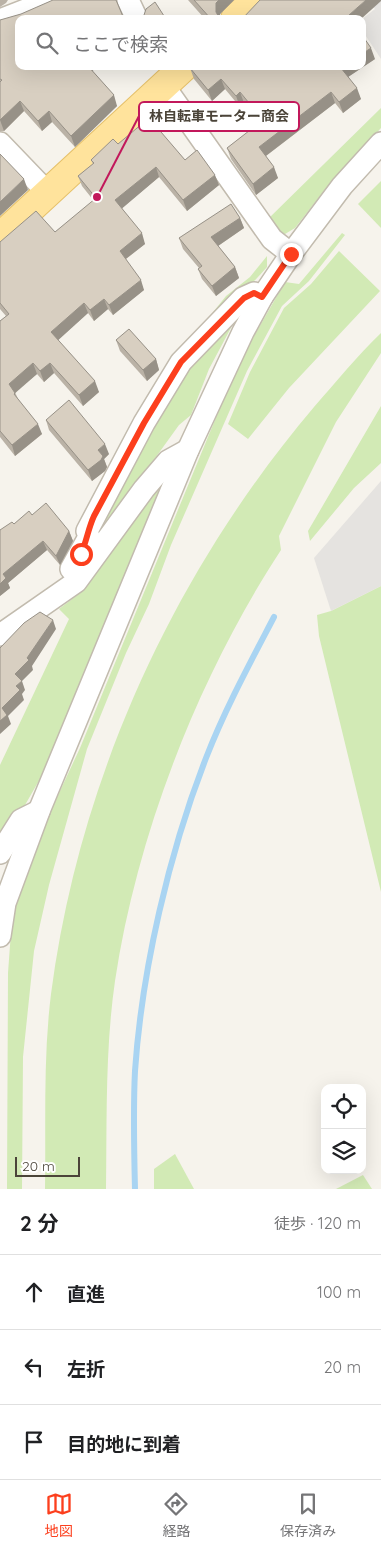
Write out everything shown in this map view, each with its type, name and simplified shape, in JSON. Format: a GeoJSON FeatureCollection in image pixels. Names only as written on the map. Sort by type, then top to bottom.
{"type":"FeatureCollection","features":[{"type":"Feature","properties":{"kind":"main road"},"geometry":{"type":"LineString","coordinates":[[239,15],[255,0]]}},
{"type":"Feature","properties":{"kind":"main road"},"geometry":{"type":"LineString","coordinates":[[0,237],[173,73]]}},
{"type":"Feature","properties":{"kind":"street"},"geometry":{"type":"LineString","coordinates":[[0,20],[51,0]]}},
{"type":"Feature","properties":{"kind":"street"},"geometry":{"type":"LineString","coordinates":[[128,0],[135,15]]}},
{"type":"Feature","properties":{"kind":"street"},"geometry":{"type":"LineString","coordinates":[[173,73],[272,238],[291,254]]}},
{"type":"Feature","properties":{"kind":"street"},"geometry":{"type":"LineString","coordinates":[[0,143],[48,193]]}},
{"type":"Feature","properties":{"kind":"street"},"geometry":{"type":"LineString","coordinates":[[0,936],[5,902],[40,812],[188,450],[243,332],[262,297],[291,254],[342,186],[381,143]]}},
{"type":"Feature","properties":{"kind":"street"},"geometry":{"type":"LineString","coordinates":[[79,577],[71,569],[88,538],[87,531],[94,516],[144,423],[181,362],[244,298],[254,293],[262,297]]}},
{"type":"Feature","properties":{"kind":"street"},"geometry":{"type":"LineString","coordinates":[[0,635],[76,582],[144,489],[168,461],[188,450]]}},
{"type":"Feature","properties":{"kind":"street"},"geometry":{"type":"LineString","coordinates":[[0,853],[21,820],[40,812]]}},
{"type":"Feature","properties":{"kind":"green space"},"geometry":{"type":"Polygon","coordinates":[[[381,108],[381,128],[327,187],[295,228],[285,234],[276,233],[266,221],[381,108]]]}},
{"type":"Feature","properties":{"kind":"green space"},"geometry":{"type":"Polygon","coordinates":[[[381,181],[381,228],[358,204],[381,181]]]}},
{"type":"Feature","properties":{"kind":"green space"},"geometry":{"type":"Polygon","coordinates":[[[342,233],[345,235],[309,281],[282,306],[247,371],[171,545],[149,604],[126,653],[87,749],[49,885],[34,951],[23,1057],[22,1189],[7,1189],[8,973],[12,918],[39,836],[80,748],[238,364],[285,282],[299,284],[342,233]]]}},
{"type":"Feature","properties":{"kind":"green space"},"geometry":{"type":"Polygon","coordinates":[[[339,251],[380,291],[289,388],[248,439],[228,424],[250,372],[284,308],[311,284],[339,251]]]}},
{"type":"Feature","properties":{"kind":"green space"},"geometry":{"type":"Polygon","coordinates":[[[267,256],[267,267],[260,275],[223,309],[206,321],[226,296],[250,277],[267,256]]]}},
{"type":"Feature","properties":{"kind":"green space"},"geometry":{"type":"Polygon","coordinates":[[[241,309],[209,369],[191,415],[179,425],[81,561],[91,539],[193,355],[241,309]]]}},
{"type":"Feature","properties":{"kind":"green space"},"geometry":{"type":"Polygon","coordinates":[[[381,333],[381,353],[336,422],[279,536],[281,550],[251,598],[198,703],[175,757],[156,813],[125,925],[115,981],[108,1059],[106,1189],[45,1189],[46,1067],[51,994],[65,914],[84,835],[110,757],[140,682],[177,609],[218,538],[264,471],[314,407],[381,333]]]}},
{"type":"Feature","properties":{"kind":"green space"},"geometry":{"type":"Polygon","coordinates":[[[381,406],[381,463],[354,488],[310,541],[308,531],[381,406]]]}},
{"type":"Feature","properties":{"kind":"green space"},"geometry":{"type":"Polygon","coordinates":[[[165,476],[44,772],[25,805],[0,838],[0,765],[69,619],[59,609],[80,593],[165,476]]]}},
{"type":"Feature","properties":{"kind":"green space"},"geometry":{"type":"Polygon","coordinates":[[[381,586],[381,892],[319,636],[317,615],[331,611],[381,586]]]}},
{"type":"Feature","properties":{"kind":"green space"},"geometry":{"type":"Polygon","coordinates":[[[175,1154],[194,1189],[154,1189],[154,1169],[175,1154]]]}},
{"type":"Feature","properties":{"kind":"green space"},"geometry":{"type":"Polygon","coordinates":[[[363,1175],[372,1189],[336,1189],[363,1175]]]}},
{"type":"Feature","properties":{"kind":"shaded area"},"geometry":{"type":"Polygon","coordinates":[[[367,0],[381,0],[381,59],[366,36],[366,16],[375,9],[367,0]]]}},
{"type":"Feature","properties":{"kind":"shaded area"},"geometry":{"type":"Polygon","coordinates":[[[381,481],[381,586],[331,611],[314,558],[381,481]]]}},
{"type":"Feature","properties":{"kind":"building"},"geometry":{"type":"Polygon","coordinates":[[[53,0],[116,0],[122,15],[18,15],[53,0]]]}},
{"type":"Feature","properties":{"kind":"building"},"geometry":{"type":"Polygon","coordinates":[[[194,0],[219,0],[216,3],[218,15],[207,15],[194,0]]]}},
{"type":"Feature","properties":{"kind":"building"},"geometry":{"type":"Polygon","coordinates":[[[260,0],[366,0],[349,15],[246,15],[260,0]]]}},
{"type":"Feature","properties":{"kind":"building"},"geometry":{"type":"Polygon","coordinates":[[[155,2],[163,15],[144,15],[146,9],[155,2]]]}},
{"type":"Feature","properties":{"kind":"building"},"geometry":{"type":"Polygon","coordinates":[[[15,16],[15,70],[92,70],[114,95],[71,136],[49,111],[38,121],[20,101],[0,120],[0,82],[2,80],[0,79],[0,20],[15,16]]]}},
{"type":"Feature","properties":{"kind":"building"},"geometry":{"type":"Polygon","coordinates":[[[366,41],[371,48],[366,51],[366,41]]]}},
{"type":"Feature","properties":{"kind":"building"},"geometry":{"type":"Polygon","coordinates":[[[192,70],[343,70],[357,88],[339,102],[331,92],[259,147],[274,167],[253,184],[227,148],[263,120],[240,92],[236,96],[221,79],[208,90],[192,70]]]}},
{"type":"Feature","properties":{"kind":"building"},"geometry":{"type":"Polygon","coordinates":[[[149,118],[185,160],[197,150],[215,175],[183,200],[156,167],[115,200],[142,233],[120,251],[141,280],[109,305],[104,299],[90,310],[84,303],[51,332],[95,381],[79,395],[50,363],[40,371],[33,363],[9,384],[14,394],[38,424],[12,445],[0,431],[0,321],[9,314],[0,303],[0,242],[36,211],[55,232],[96,198],[78,176],[94,163],[91,160],[113,139],[118,144],[149,118]]]}},
{"type":"Feature","properties":{"kind":"building"},"geometry":{"type":"Polygon","coordinates":[[[0,154],[24,179],[0,202],[0,154]]]}},
{"type":"Feature","properties":{"kind":"building"},"geometry":{"type":"Polygon","coordinates":[[[231,204],[240,218],[211,237],[235,267],[212,286],[198,269],[202,266],[179,238],[231,204]]]}},
{"type":"Feature","properties":{"kind":"building"},"geometry":{"type":"Polygon","coordinates":[[[129,329],[156,359],[143,370],[116,340],[129,329]]]}},
{"type":"Feature","properties":{"kind":"building"},"geometry":{"type":"Polygon","coordinates":[[[69,400],[105,444],[98,450],[103,456],[101,460],[88,470],[46,420],[69,400]]]}},
{"type":"Feature","properties":{"kind":"building"},"geometry":{"type":"Polygon","coordinates":[[[46,503],[69,531],[56,556],[43,541],[3,574],[6,578],[0,584],[0,530],[12,522],[14,524],[29,511],[32,515],[46,503]]]}},
{"type":"Feature","properties":{"kind":"building"},"geometry":{"type":"Polygon","coordinates":[[[40,612],[53,620],[27,658],[29,660],[15,674],[22,681],[16,686],[20,690],[2,708],[7,715],[0,721],[0,648],[24,623],[40,612]]]}},
{"type":"Feature","properties":{"kind":"waterway"},"geometry":{"type":"LineString","coordinates":[[135,1189],[135,1071],[144,992],[159,912],[180,833],[213,740],[274,617]]}},
{"type":"Feature","properties":{"kind":"place","name":"林自転車モーター商会"},"geometry":{"type":"Point","coordinates":[97,197]}},
{"type":"Feature","properties":{"kind":"route"},"geometry":{"type":"LineString","coordinates":[[81,554],[88,538],[87,531],[94,516],[144,423],[181,362],[193,352],[244,298],[254,293],[262,297],[291,254]]}}]}
